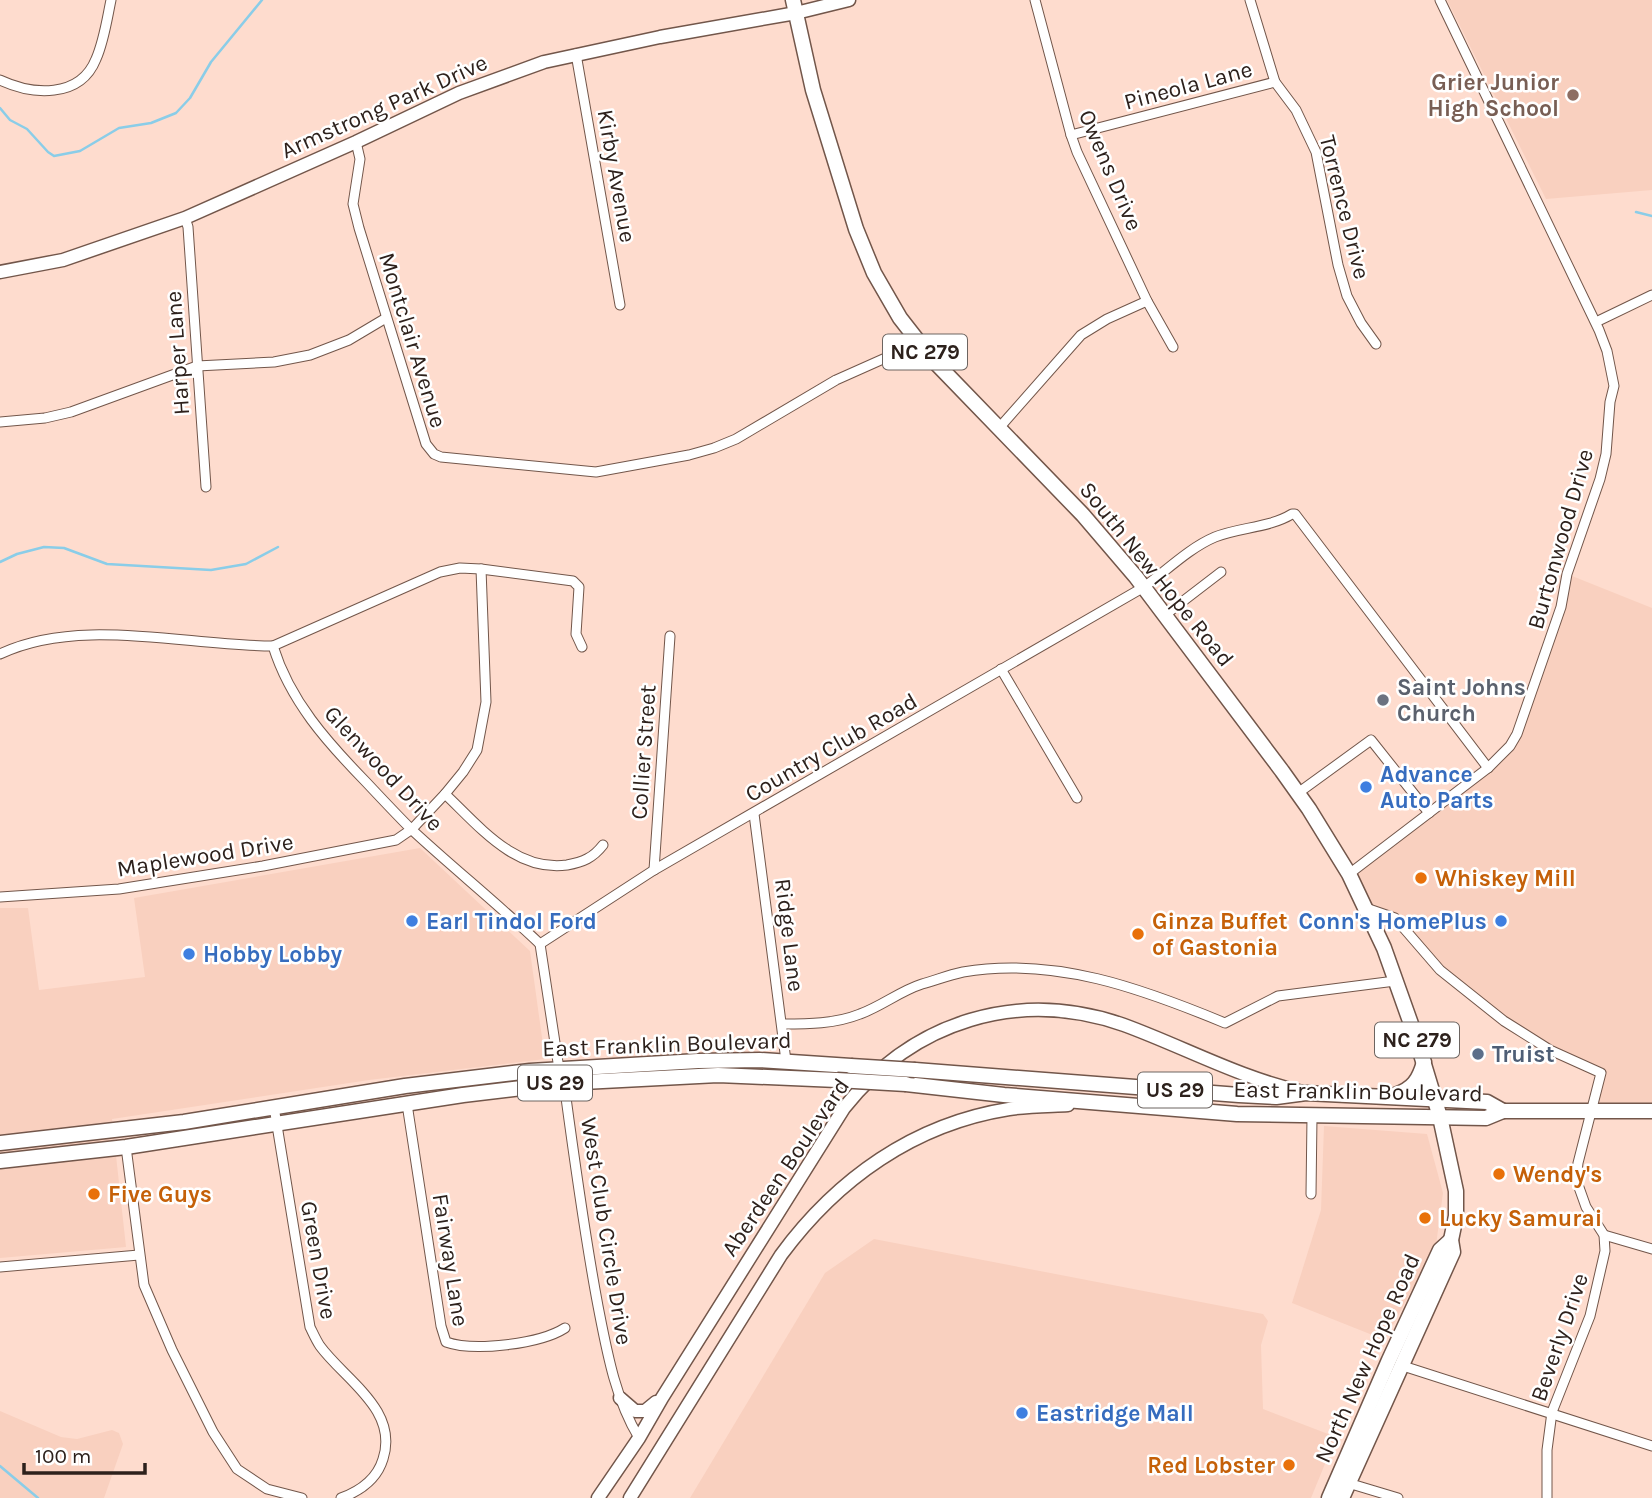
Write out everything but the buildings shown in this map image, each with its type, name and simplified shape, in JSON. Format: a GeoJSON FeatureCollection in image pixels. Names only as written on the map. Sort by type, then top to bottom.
{"type":"FeatureCollection","features":[{"type":"Feature","properties":{"kind":"main road","name":"Armstrong Park Drive"},"geometry":{"type":"LineString","coordinates":[[0,272],[78,256],[185,218],[482,83],[544,62],[795,7],[849,0]]}},
{"type":"Feature","properties":{"kind":"main road","name":"South New Hope Road"},"geometry":{"type":"LineString","coordinates":[[795,7],[798,32],[813,90],[865,254],[893,306],[919,344],[1083,515],[1144,587],[1298,793],[1349,874],[1366,908],[1424,1062],[1440,1117]]}},
{"type":"Feature","properties":{"kind":"main road","name":"Aberdeen Boulevard"},"geometry":{"type":"LineString","coordinates":[[598,1498],[639,1438],[844,1108],[857,1091],[911,1045],[966,1021],[998,1013],[1017,1010],[1068,1011],[1124,1025],[1219,1066],[1306,1093]]}},
{"type":"Feature","properties":{"kind":"main road","name":"East Franklin Boulevard"},"geometry":{"type":"LineString","coordinates":[[0,1161],[276,1126],[512,1088],[562,1076],[698,1061],[786,1061],[1276,1097],[1306,1093],[1487,1102],[1503,1111]]}},
{"type":"Feature","properties":{"kind":"main road"},"geometry":{"type":"LineString","coordinates":[[1388,1098],[1410,1089],[1415,1084],[1424,1062]]}},
{"type":"Feature","properties":{"kind":"main road","name":"East Franklin Boulevard"},"geometry":{"type":"LineString","coordinates":[[0,1143],[184,1122],[487,1075],[718,1075],[836,1080],[1237,1114],[1486,1118],[1503,1111],[1652,1111]]}},
{"type":"Feature","properties":{"kind":"main road","name":"Aberdeen Boulevard"},"geometry":{"type":"LineString","coordinates":[[630,1498],[781,1255],[807,1222],[849,1180],[909,1141],[957,1122],[1013,1108],[1110,1103]]}},
{"type":"Feature","properties":{"kind":"main road","name":"North New Hope Road"},"geometry":{"type":"LineString","coordinates":[[1342,1498],[1451,1259],[1457,1191],[1440,1117]]}},
{"type":"Feature","properties":{"kind":"main road","name":"North New Hope Road"},"geometry":{"type":"LineString","coordinates":[[1329,1498],[1440,1250],[1451,1240]]}},
{"type":"Feature","properties":{"kind":"main road"},"geometry":{"type":"LineString","coordinates":[[1389,1360],[1392,1390]]}},
{"type":"Feature","properties":{"kind":"main road"},"geometry":{"type":"LineString","coordinates":[[620,1398],[630,1409],[641,1412],[662,1398]]}},
{"type":"Feature","properties":{"kind":"street"},"geometry":{"type":"LineString","coordinates":[[0,80],[17,87],[43,92],[56,91],[79,80],[96,60],[111,0]]}},
{"type":"Feature","properties":{"kind":"street","name":"Owens Drive"},"geometry":{"type":"LineString","coordinates":[[1035,0],[1071,135],[1147,301],[1173,347]]}},
{"type":"Feature","properties":{"kind":"street","name":"Torrence Drive"},"geometry":{"type":"LineString","coordinates":[[1250,0],[1275,82],[1289,98],[1314,145],[1324,184],[1338,265],[1347,296],[1376,344]]}},
{"type":"Feature","properties":{"kind":"street","name":"Burtonwood Drive"},"geometry":{"type":"LineString","coordinates":[[1349,874],[1488,768],[1510,746],[1521,723],[1561,607],[1567,574],[1597,491],[1606,454],[1610,402],[1614,386],[1607,351],[1596,322],[1440,0]]}},
{"type":"Feature","properties":{"kind":"street","name":"Kirby Avenue"},"geometry":{"type":"LineString","coordinates":[[576,54],[620,305]]}},
{"type":"Feature","properties":{"kind":"street","name":"Pineola Lane"},"geometry":{"type":"LineString","coordinates":[[1071,135],[1275,82]]}},
{"type":"Feature","properties":{"kind":"street","name":"Montclair Avenue"},"geometry":{"type":"LineString","coordinates":[[356,142],[360,159],[354,204],[422,434],[429,449],[441,457],[579,471],[621,469],[714,448],[761,425],[836,380],[919,344]]}},
{"type":"Feature","properties":{"kind":"street","name":"Harper Lane"},"geometry":{"type":"LineString","coordinates":[[185,218],[188,228],[206,487]]}},
{"type":"Feature","properties":{"kind":"street"},"geometry":{"type":"LineString","coordinates":[[1596,322],[1652,295]]}},
{"type":"Feature","properties":{"kind":"street"},"geometry":{"type":"LineString","coordinates":[[999,428],[1081,335],[1107,318],[1147,301]]}},
{"type":"Feature","properties":{"kind":"street"},"geometry":{"type":"LineString","coordinates":[[0,422],[31,420],[71,412],[197,366],[274,362],[310,355],[349,340],[386,318]]}},
{"type":"Feature","properties":{"kind":"street","name":"Country Club Road"},"geometry":{"type":"LineString","coordinates":[[540,944],[654,870],[1144,587],[1215,537],[1265,525],[1295,514],[1488,768]]}},
{"type":"Feature","properties":{"kind":"street"},"geometry":{"type":"LineString","coordinates":[[0,654],[15,647],[55,637],[85,634],[273,646],[440,572],[460,568],[573,582],[579,587],[576,634],[582,647]]}},
{"type":"Feature","properties":{"kind":"street"},"geometry":{"type":"LineString","coordinates":[[412,829],[445,794],[477,750],[486,702],[481,569]]}},
{"type":"Feature","properties":{"kind":"street"},"geometry":{"type":"LineString","coordinates":[[1165,615],[1221,572]]}},
{"type":"Feature","properties":{"kind":"street","name":"Collier Street"},"geometry":{"type":"LineString","coordinates":[[654,870],[670,636]]}},
{"type":"Feature","properties":{"kind":"street","name":"Glenwood Drive"},"geometry":{"type":"LineString","coordinates":[[273,646],[278,663],[300,705],[328,743],[412,829],[540,944]]}},
{"type":"Feature","properties":{"kind":"street"},"geometry":{"type":"LineString","coordinates":[[1001,669],[1077,798]]}},
{"type":"Feature","properties":{"kind":"street"},"geometry":{"type":"LineString","coordinates":[[1298,793],[1371,740],[1429,813]]}},
{"type":"Feature","properties":{"kind":"street"},"geometry":{"type":"LineString","coordinates":[[445,794],[497,843],[515,856],[533,863],[555,866],[579,863],[595,855],[603,845]]}},
{"type":"Feature","properties":{"kind":"street","name":"Ridge Lane"},"geometry":{"type":"LineString","coordinates":[[754,814],[786,1061]]}},
{"type":"Feature","properties":{"kind":"street","name":"Maplewood Drive"},"geometry":{"type":"LineString","coordinates":[[0,897],[119,889],[173,881],[396,840],[412,829]]}},
{"type":"Feature","properties":{"kind":"street"},"geometry":{"type":"LineString","coordinates":[[1366,908],[1395,918],[1440,970],[1504,1021],[1550,1050],[1601,1073],[1576,1179],[1586,1208],[1604,1235],[1652,1249]]}},
{"type":"Feature","properties":{"kind":"street","name":"West Club Circle Drive"},"geometry":{"type":"LineString","coordinates":[[540,944],[588,1255],[607,1351],[620,1398],[639,1438]]}},
{"type":"Feature","properties":{"kind":"street"},"geometry":{"type":"LineString","coordinates":[[782,1024],[824,1024],[861,1014],[905,990],[962,972],[1012,968],[1055,971],[1102,980],[1162,998],[1226,1023],[1278,996],[1395,981]]}},
{"type":"Feature","properties":{"kind":"street","name":"Fairway Lane"},"geometry":{"type":"LineString","coordinates":[[407,1104],[441,1326],[446,1342],[466,1345],[527,1343],[543,1339],[565,1328]]}},
{"type":"Feature","properties":{"kind":"street","name":"Green Drive"},"geometry":{"type":"LineString","coordinates":[[274,1107],[310,1327],[325,1353],[370,1400],[380,1415],[386,1432],[386,1450],[381,1467],[370,1481],[341,1498]]}},
{"type":"Feature","properties":{"kind":"street"},"geometry":{"type":"LineString","coordinates":[[1311,1194],[1312,1116]]}},
{"type":"Feature","properties":{"kind":"street"},"geometry":{"type":"LineString","coordinates":[[126,1147],[144,1285],[160,1326],[226,1455],[237,1469],[267,1489],[302,1498]]}},
{"type":"Feature","properties":{"kind":"street","name":"Beverly Drive"},"geometry":{"type":"LineString","coordinates":[[1547,1498],[1547,1450],[1552,1412],[1590,1316],[1603,1264],[1604,1235]]}},
{"type":"Feature","properties":{"kind":"street"},"geometry":{"type":"LineString","coordinates":[[0,1267],[139,1255]]}},
{"type":"Feature","properties":{"kind":"street"},"geometry":{"type":"LineString","coordinates":[[1403,1366],[1652,1446]]}},
{"type":"Feature","properties":{"kind":"street"},"geometry":{"type":"LineString","coordinates":[[1348,1483],[1398,1498]]}},
{"type":"Feature","properties":{"kind":"shaded area","name":"Grier Junior High School"},"geometry":{"type":"Polygon","coordinates":[[[1447,0],[1652,0],[1652,190],[1546,199],[1447,0]]]}},
{"type":"Feature","properties":{"kind":"shaded area"},"geometry":{"type":"Polygon","coordinates":[[[1572,576],[1652,608],[1652,1111],[1591,1111],[1601,1073],[1550,1050],[1468,993],[1412,938],[1394,930],[1375,927],[1349,874],[1488,768],[1521,723],[1572,576]]]}},
{"type":"Feature","properties":{"kind":"shaded area"},"geometry":{"type":"Polygon","coordinates":[[[420,848],[530,951],[545,1059],[369,1080],[112,1119],[126,1247],[0,1258],[0,908],[28,908],[39,990],[145,977],[134,898],[420,848]]]}},
{"type":"Feature","properties":{"kind":"shaded area"},"geometry":{"type":"Polygon","coordinates":[[[1324,1126],[1427,1134],[1443,1193],[1436,1245],[1385,1340],[1292,1303],[1321,1210],[1324,1126]]]}},
{"type":"Feature","properties":{"kind":"shaded area"},"geometry":{"type":"Polygon","coordinates":[[[874,1239],[1263,1314],[1268,1321],[1261,1345],[1263,1409],[1336,1437],[1311,1498],[690,1498],[825,1273],[874,1239]]]}},
{"type":"Feature","properties":{"kind":"shaded area"},"geometry":{"type":"Polygon","coordinates":[[[0,1411],[61,1437],[77,1439],[112,1430],[119,1433],[123,1444],[104,1498],[0,1498],[0,1411]]]}},
{"type":"Feature","properties":{"kind":"waterway"},"geometry":{"type":"LineString","coordinates":[[0,108],[10,120],[27,129],[54,156],[80,151],[119,128],[151,123],[176,113],[190,98],[211,62],[262,0]]}},
{"type":"Feature","properties":{"kind":"waterway"},"geometry":{"type":"LineString","coordinates":[[1636,212],[1652,216]]}},
{"type":"Feature","properties":{"kind":"waterway"},"geometry":{"type":"LineString","coordinates":[[0,562],[44,547],[64,548],[107,564],[211,570],[246,564],[278,547]]}},
{"type":"Feature","properties":{"kind":"waterway"},"geometry":{"type":"LineString","coordinates":[[0,1466],[38,1498]]}},
{"type":"Feature","properties":{"kind":"place","name":"Grier Junior High School"},"geometry":{"type":"Point","coordinates":[1573,95]}},
{"type":"Feature","properties":{"kind":"place","name":"Saint Johns Church"},"geometry":{"type":"Point","coordinates":[1383,700]}},
{"type":"Feature","properties":{"kind":"place","name":"Advance Auto Parts"},"geometry":{"type":"Point","coordinates":[1366,787]}},
{"type":"Feature","properties":{"kind":"place","name":"Whiskey Mill"},"geometry":{"type":"Point","coordinates":[1421,878]}},
{"type":"Feature","properties":{"kind":"place","name":"Earl Tindol Ford"},"geometry":{"type":"Point","coordinates":[412,921]}},
{"type":"Feature","properties":{"kind":"place","name":"Conn's HomePlus"},"geometry":{"type":"Point","coordinates":[1501,921]}},
{"type":"Feature","properties":{"kind":"place","name":"Ginza Buffet of Gastonia"},"geometry":{"type":"Point","coordinates":[1138,934]}},
{"type":"Feature","properties":{"kind":"place","name":"Hobby Lobby"},"geometry":{"type":"Point","coordinates":[189,954]}},
{"type":"Feature","properties":{"kind":"place","name":"Truist"},"geometry":{"type":"Point","coordinates":[1478,1054]}},
{"type":"Feature","properties":{"kind":"place","name":"Wendy's"},"geometry":{"type":"Point","coordinates":[1499,1174]}},
{"type":"Feature","properties":{"kind":"place","name":"Five Guys"},"geometry":{"type":"Point","coordinates":[94,1194]}},
{"type":"Feature","properties":{"kind":"place","name":"Lucky Samurai"},"geometry":{"type":"Point","coordinates":[1425,1218]}},
{"type":"Feature","properties":{"kind":"place","name":"Eastridge Mall"},"geometry":{"type":"Point","coordinates":[1022,1413]}},
{"type":"Feature","properties":{"kind":"place","name":"Red Lobster"},"geometry":{"type":"Point","coordinates":[1289,1465]}}]}
